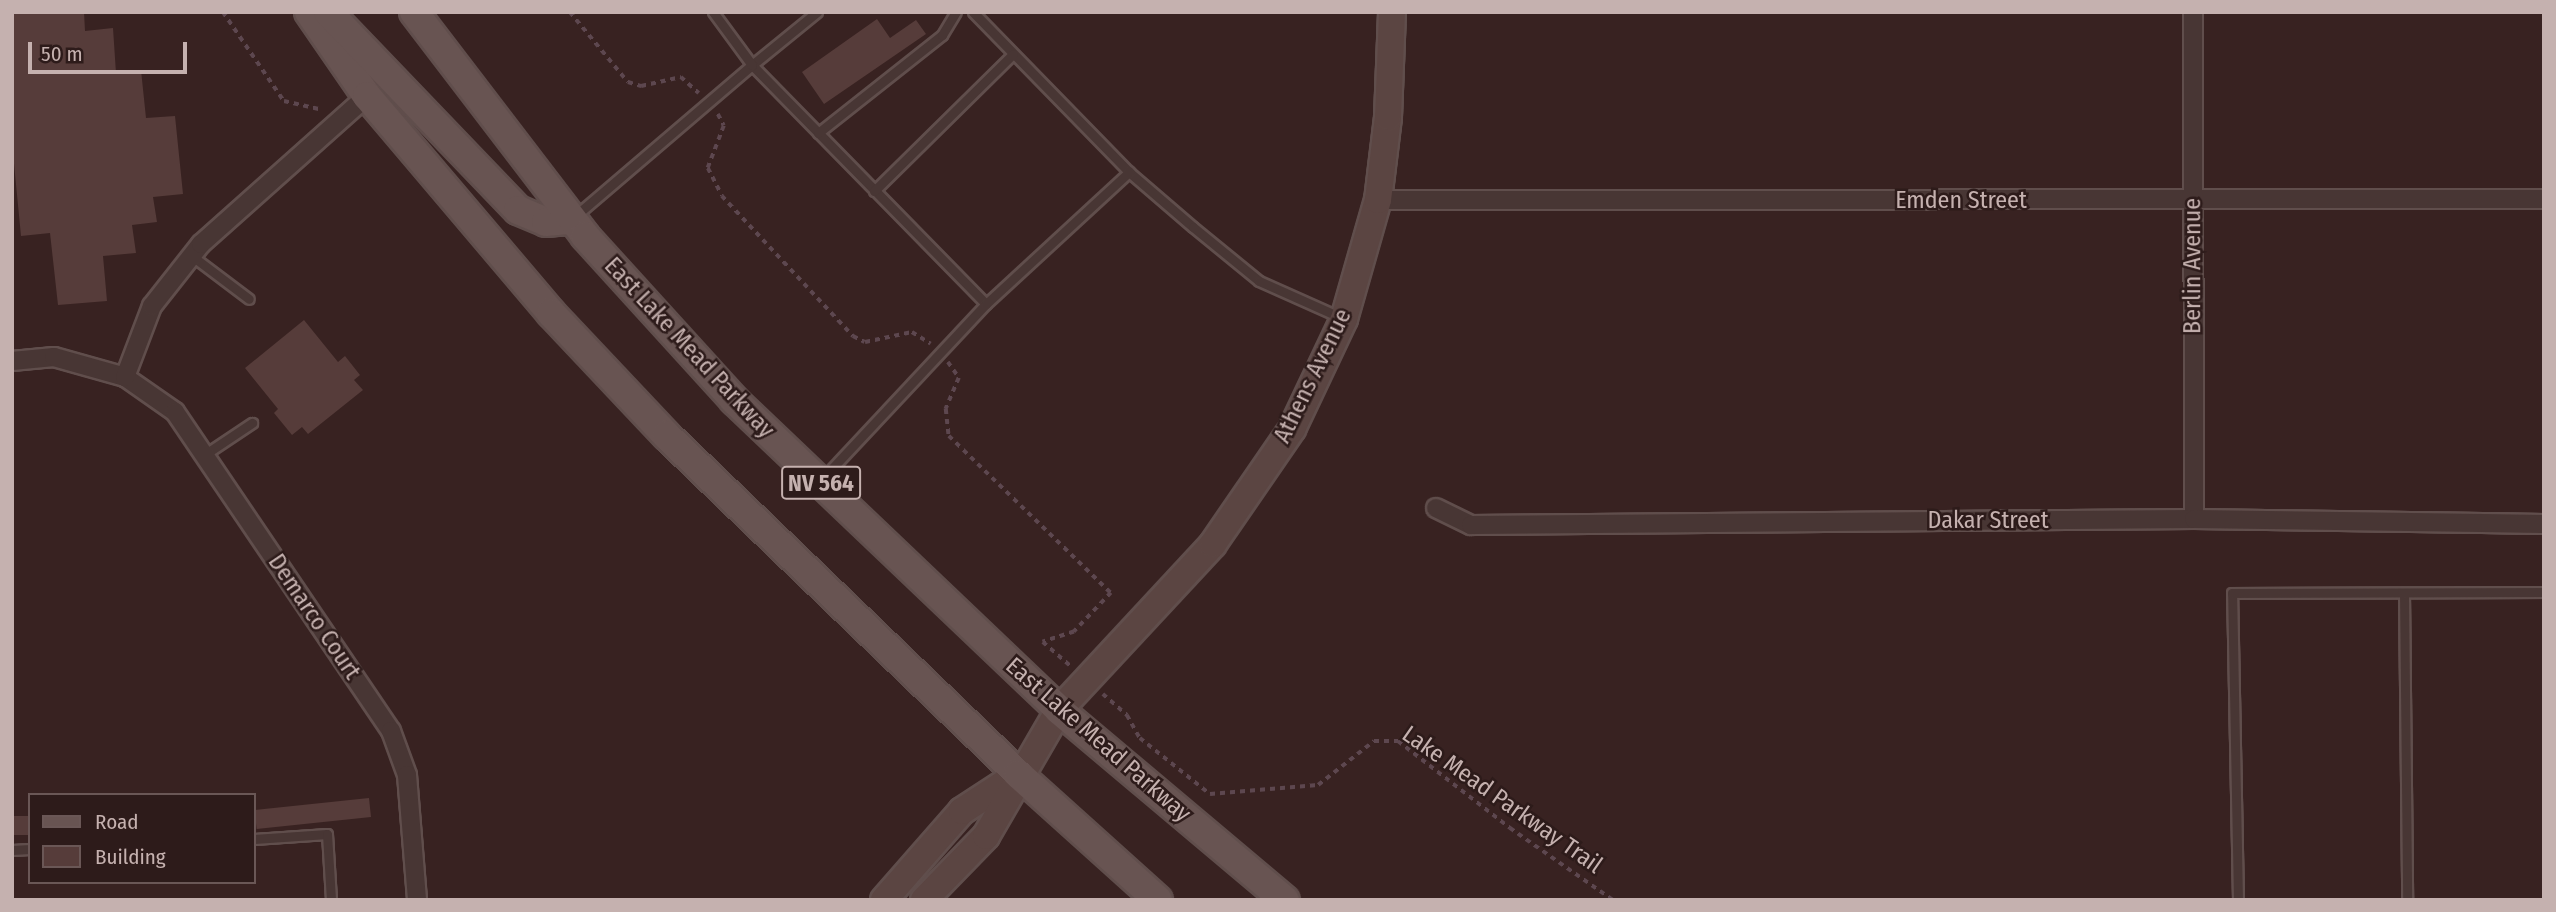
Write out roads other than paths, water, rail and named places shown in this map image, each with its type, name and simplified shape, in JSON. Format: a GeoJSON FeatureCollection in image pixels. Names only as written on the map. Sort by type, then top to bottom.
{"type":"FeatureCollection","features":[{"type":"Feature","properties":{"kind":"main road","name":"NV 564"},"geometry":{"type":"LineString","coordinates":[[309,12],[367,96],[551,313],[657,425],[1018,774],[1158,900]]}},
{"type":"Feature","properties":{"kind":"main road"},"geometry":{"type":"LineString","coordinates":[[328,12],[519,210],[546,222],[571,220]]}},
{"type":"Feature","properties":{"kind":"main road","name":"East Lake Mead Parkway"},"geometry":{"type":"LineString","coordinates":[[414,12],[571,220],[734,400],[1059,710],[1285,900]]}},
{"type":"Feature","properties":{"kind":"street","name":"Athens Avenue"},"geometry":{"type":"LineString","coordinates":[[924,900],[986,836],[1018,774],[1059,710],[1085,678],[1143,622],[1221,533],[1292,429],[1344,319],[1378,200],[1388,117],[1392,12]]}},
{"type":"Feature","properties":{"kind":"street","name":"Berlin Avenue"},"geometry":{"type":"LineString","coordinates":[[2193,12],[2194,519]]}},
{"type":"Feature","properties":{"kind":"street"},"geometry":{"type":"LineString","coordinates":[[125,377],[152,306],[192,256],[367,96]]}},
{"type":"Feature","properties":{"kind":"street","name":"Emden Street"},"geometry":{"type":"LineString","coordinates":[[1378,200],[2193,202],[2544,199]]}},
{"type":"Feature","properties":{"kind":"street","name":"Demarco Court"},"geometry":{"type":"LineString","coordinates":[[12,361],[54,357],[125,377],[175,412],[391,731],[407,775],[417,900]]}},
{"type":"Feature","properties":{"kind":"street","name":"Dakar Street"},"geometry":{"type":"LineString","coordinates":[[1436,508],[1471,525],[2194,519],[2544,524]]}},
{"type":"Feature","properties":{"kind":"street"},"geometry":{"type":"LineString","coordinates":[[884,900],[962,811],[1018,774]]}},
{"type":"Feature","properties":{"kind":"lane"},"geometry":{"type":"LineString","coordinates":[[713,12],[752,65],[986,304]]}},
{"type":"Feature","properties":{"kind":"lane"},"geometry":{"type":"LineString","coordinates":[[571,220],[817,12]]}},
{"type":"Feature","properties":{"kind":"lane"},"geometry":{"type":"LineString","coordinates":[[818,133],[942,35],[956,12]]}},
{"type":"Feature","properties":{"kind":"lane"},"geometry":{"type":"LineString","coordinates":[[972,12],[1129,172],[1259,281],[1344,319]]}},
{"type":"Feature","properties":{"kind":"lane"},"geometry":{"type":"LineString","coordinates":[[874,191],[1013,54]]}},
{"type":"Feature","properties":{"kind":"lane"},"geometry":{"type":"LineString","coordinates":[[820,482],[986,304],[1129,172]]}},
{"type":"Feature","properties":{"kind":"lane"},"geometry":{"type":"LineString","coordinates":[[192,256],[249,299]]}},
{"type":"Feature","properties":{"kind":"lane"},"geometry":{"type":"LineString","coordinates":[[204,455],[252,423]]}},
{"type":"Feature","properties":{"kind":"lane"},"geometry":{"type":"LineString","coordinates":[[2238,900],[2232,593],[2544,592]]}},
{"type":"Feature","properties":{"kind":"lane"},"geometry":{"type":"LineString","coordinates":[[2404,593],[2407,900]]}},
{"type":"Feature","properties":{"kind":"lane"},"geometry":{"type":"LineString","coordinates":[[256,839],[327,834],[331,900]]}}]}
